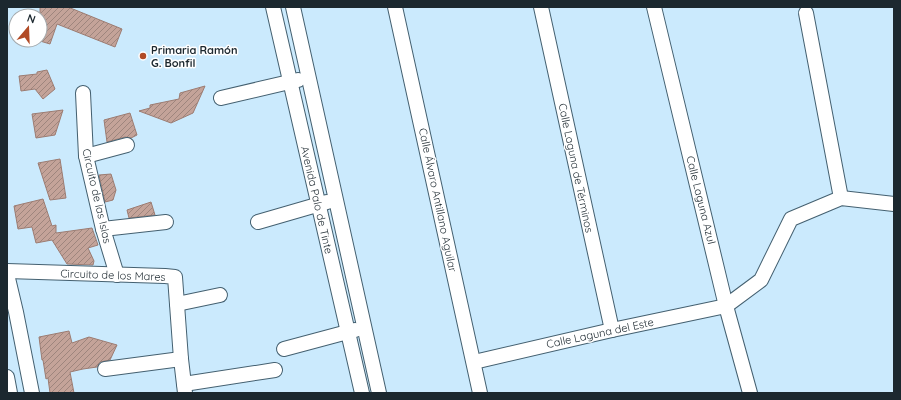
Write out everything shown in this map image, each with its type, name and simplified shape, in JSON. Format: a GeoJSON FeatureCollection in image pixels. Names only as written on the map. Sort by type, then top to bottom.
{"type":"FeatureCollection","features":[{"type":"Feature","properties":{"kind":"street","name":"Avenida Palo de Tinte"},"geometry":{"type":"LineString","coordinates":[[273,7],[362,393]]}},
{"type":"Feature","properties":{"kind":"street","name":"Avenida Palo de Tinte"},"geometry":{"type":"LineString","coordinates":[[292,7],[379,393]]}},
{"type":"Feature","properties":{"kind":"street","name":"Calle Álvaro Antillano Aguilar"},"geometry":{"type":"LineString","coordinates":[[395,7],[480,393]]}},
{"type":"Feature","properties":{"kind":"street","name":"Calle Laguna de Términos"},"geometry":{"type":"LineString","coordinates":[[541,7],[612,330]]}},
{"type":"Feature","properties":{"kind":"street","name":"Calle Laguna Azul"},"geometry":{"type":"LineString","coordinates":[[654,7],[726,306],[750,393]]}},
{"type":"Feature","properties":{"kind":"street"},"geometry":{"type":"LineString","coordinates":[[806,13],[841,198]]}},
{"type":"Feature","properties":{"kind":"street"},"geometry":{"type":"LineString","coordinates":[[221,98],[308,77]]}},
{"type":"Feature","properties":{"kind":"street","name":"Circuito de las Islas"},"geometry":{"type":"LineString","coordinates":[[83,93],[86,156],[103,229],[117,274]]}},
{"type":"Feature","properties":{"kind":"street"},"geometry":{"type":"LineString","coordinates":[[86,156],[127,145]]}},
{"type":"Feature","properties":{"kind":"street"},"geometry":{"type":"LineString","coordinates":[[726,306],[761,280],[790,220],[841,198],[894,204]]}},
{"type":"Feature","properties":{"kind":"street"},"geometry":{"type":"LineString","coordinates":[[258,222],[336,200]]}},
{"type":"Feature","properties":{"kind":"street"},"geometry":{"type":"LineString","coordinates":[[103,229],[166,222]]}},
{"type":"Feature","properties":{"kind":"street"},"geometry":{"type":"LineString","coordinates":[[7,272],[32,393]]}},
{"type":"Feature","properties":{"kind":"street","name":"Circuito de los Mares"},"geometry":{"type":"LineString","coordinates":[[7,272],[117,274],[175,277],[181,359],[185,389]]}},
{"type":"Feature","properties":{"kind":"street"},"geometry":{"type":"LineString","coordinates":[[177,304],[220,295]]}},
{"type":"Feature","properties":{"kind":"street","name":"Calle Laguna del Este"},"geometry":{"type":"LineString","coordinates":[[474,362],[612,330],[726,306]]}},
{"type":"Feature","properties":{"kind":"street"},"geometry":{"type":"LineString","coordinates":[[284,349],[365,328]]}},
{"type":"Feature","properties":{"kind":"street"},"geometry":{"type":"LineString","coordinates":[[105,369],[181,359]]}},
{"type":"Feature","properties":{"kind":"street"},"geometry":{"type":"LineString","coordinates":[[185,389],[275,370]]}},
{"type":"Feature","properties":{"kind":"street"},"geometry":{"type":"LineString","coordinates":[[7,377],[10,393]]}},
{"type":"Feature","properties":{"kind":"building"},"geometry":{"type":"Polygon","coordinates":[[[68,7],[122,29],[115,47],[57,24],[50,44],[48,43],[48,8],[40,8],[68,7]]]}},
{"type":"Feature","properties":{"kind":"building"},"geometry":{"type":"Polygon","coordinates":[[[47,70],[55,89],[43,99],[35,89],[21,91],[19,76],[37,74],[37,72],[47,70]]]}},
{"type":"Feature","properties":{"kind":"building"},"geometry":{"type":"Polygon","coordinates":[[[205,86],[193,113],[171,123],[139,111],[150,108],[150,105],[179,99],[180,93],[205,86]]]}},
{"type":"Feature","properties":{"kind":"building"},"geometry":{"type":"Polygon","coordinates":[[[63,110],[55,135],[36,138],[32,114],[63,110]]]}},
{"type":"Feature","properties":{"kind":"building"},"geometry":{"type":"Polygon","coordinates":[[[130,113],[137,135],[131,138],[125,137],[107,142],[104,120],[130,113]]]}},
{"type":"Feature","properties":{"kind":"building"},"geometry":{"type":"Polygon","coordinates":[[[60,159],[66,198],[50,200],[38,163],[60,159]]]}},
{"type":"Feature","properties":{"kind":"building"},"geometry":{"type":"Polygon","coordinates":[[[111,174],[116,190],[113,200],[105,202],[99,175],[111,174]]]}},
{"type":"Feature","properties":{"kind":"building"},"geometry":{"type":"Polygon","coordinates":[[[43,199],[52,226],[56,225],[56,233],[92,228],[98,245],[88,248],[94,261],[93,265],[67,264],[52,240],[36,243],[32,227],[18,229],[14,206],[43,199]]]}},
{"type":"Feature","properties":{"kind":"building"},"geometry":{"type":"Polygon","coordinates":[[[151,202],[155,215],[129,218],[127,210],[151,202]]]}},
{"type":"Feature","properties":{"kind":"building"},"geometry":{"type":"Polygon","coordinates":[[[69,331],[72,343],[89,337],[117,345],[110,360],[100,362],[97,367],[70,372],[74,393],[50,393],[48,378],[46,379],[42,360],[39,337],[69,331]]]}},
{"type":"Feature","properties":{"kind":"place","name":"Primaria Ramón G. Bonfil"},"geometry":{"type":"Point","coordinates":[143,56]}}]}
